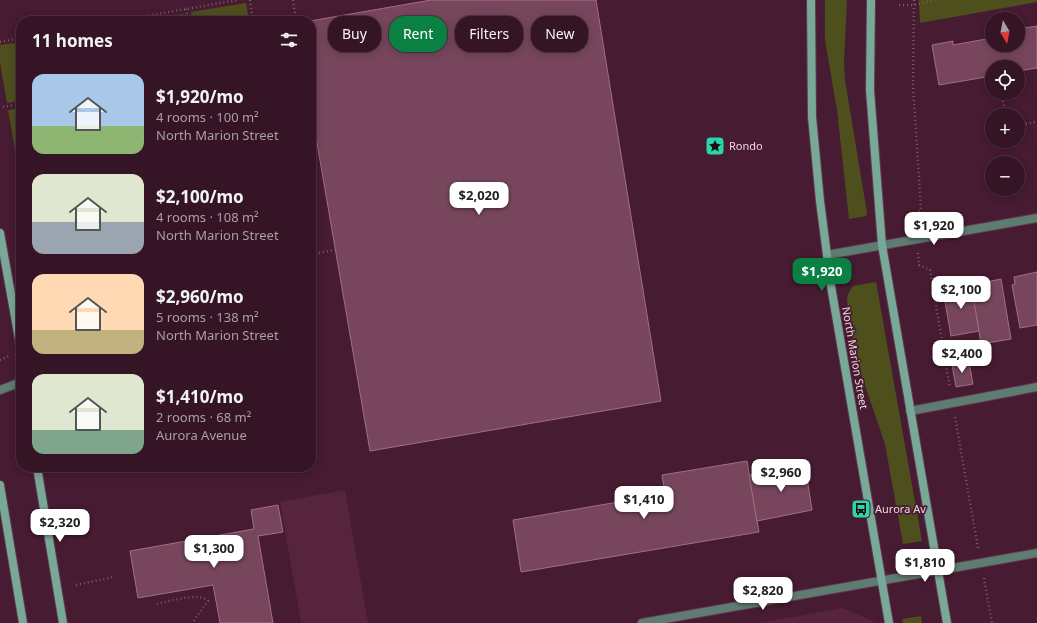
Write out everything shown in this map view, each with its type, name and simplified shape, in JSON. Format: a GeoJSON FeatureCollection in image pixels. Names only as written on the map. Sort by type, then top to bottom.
{"type":"FeatureCollection","features":[{"type":"Feature","properties":{"kind":"main road","name":"North Marion Street"},"geometry":{"type":"LineString","coordinates":[[811,0],[812,117],[827,255],[889,623]]}},
{"type":"Feature","properties":{"kind":"main road"},"geometry":{"type":"LineString","coordinates":[[871,3],[870,90],[874,162],[882,245],[947,623]]}},
{"type":"Feature","properties":{"kind":"main road"},"geometry":{"type":"LineString","coordinates":[[0,233],[16,322]]}},
{"type":"Feature","properties":{"kind":"main road"},"geometry":{"type":"LineString","coordinates":[[38,472],[63,623]]}},
{"type":"Feature","properties":{"kind":"main road"},"geometry":{"type":"LineString","coordinates":[[0,485],[23,623]]}},
{"type":"Feature","properties":{"kind":"street"},"geometry":{"type":"LineString","coordinates":[[827,255],[1037,218]]}},
{"type":"Feature","properties":{"kind":"street"},"geometry":{"type":"LineString","coordinates":[[0,390],[16,384]]}},
{"type":"Feature","properties":{"kind":"street"},"geometry":{"type":"LineString","coordinates":[[910,410],[1037,387]]}},
{"type":"Feature","properties":{"kind":"street"},"geometry":{"type":"LineString","coordinates":[[642,623],[1037,553]]}},
{"type":"Feature","properties":{"kind":"path"},"geometry":{"type":"LineString","coordinates":[[149,16],[238,0]]}},
{"type":"Feature","properties":{"kind":"path"},"geometry":{"type":"LineString","coordinates":[[250,0],[253,16]]}},
{"type":"Feature","properties":{"kind":"path"},"geometry":{"type":"LineString","coordinates":[[293,0],[295,16]]}},
{"type":"Feature","properties":{"kind":"path"},"geometry":{"type":"LineString","coordinates":[[914,0],[913,85],[921,210],[916,214],[919,265],[930,270],[992,623]]}},
{"type":"Feature","properties":{"kind":"path"},"geometry":{"type":"LineString","coordinates":[[899,5],[914,5],[935,0]]}},
{"type":"Feature","properties":{"kind":"path"},"geometry":{"type":"LineString","coordinates":[[186,9],[187,16]]}},
{"type":"Feature","properties":{"kind":"path"},"geometry":{"type":"LineString","coordinates":[[0,42],[16,39]]}},
{"type":"Feature","properties":{"kind":"path"},"geometry":{"type":"LineString","coordinates":[[3,107],[16,105]]}},
{"type":"Feature","properties":{"kind":"path"},"geometry":{"type":"LineString","coordinates":[[1025,124],[1037,122]]}},
{"type":"Feature","properties":{"kind":"path"},"geometry":{"type":"LineString","coordinates":[[316,253],[335,250]]}},
{"type":"Feature","properties":{"kind":"path"},"geometry":{"type":"LineString","coordinates":[[76,585],[114,577]]}},
{"type":"Feature","properties":{"kind":"path"},"geometry":{"type":"LineString","coordinates":[[157,604],[197,597],[205,598],[208,601],[192,623]]}},
{"type":"Feature","properties":{"kind":"shaded area"},"geometry":{"type":"Polygon","coordinates":[[[345,490],[368,623],[301,623],[280,502],[345,490]]]}},
{"type":"Feature","properties":{"kind":"shaded area"},"geometry":{"type":"Polygon","coordinates":[[[842,608],[873,621],[874,623],[759,623],[842,608]]]}},
{"type":"Feature","properties":{"kind":"green space"},"geometry":{"type":"Polygon","coordinates":[[[825,0],[847,0],[844,61],[845,80],[867,213],[866,216],[849,219],[837,110],[825,40],[825,0]]]}},
{"type":"Feature","properties":{"kind":"green space"},"geometry":{"type":"Polygon","coordinates":[[[919,0],[1037,0],[1037,2],[920,23],[919,0]]]}},
{"type":"Feature","properties":{"kind":"green space"},"geometry":{"type":"Polygon","coordinates":[[[246,3],[248,16],[191,16],[191,12],[246,3]]]}},
{"type":"Feature","properties":{"kind":"green space"},"geometry":{"type":"Polygon","coordinates":[[[183,14],[184,16],[171,16],[183,14]]]}},
{"type":"Feature","properties":{"kind":"green space"},"geometry":{"type":"Polygon","coordinates":[[[16,43],[16,102],[7,103],[0,63],[0,45],[16,43]]]}},
{"type":"Feature","properties":{"kind":"green space"},"geometry":{"type":"Polygon","coordinates":[[[16,109],[16,156],[8,110],[16,109]]]}},
{"type":"Feature","properties":{"kind":"green space"},"geometry":{"type":"Polygon","coordinates":[[[876,282],[922,541],[903,544],[885,444],[856,359],[847,301],[848,294],[853,286],[876,282]]]}},
{"type":"Feature","properties":{"kind":"green space"},"geometry":{"type":"Polygon","coordinates":[[[921,616],[922,623],[903,623],[902,619],[921,616]]]}},
{"type":"Feature","properties":{"kind":"building"},"geometry":{"type":"Polygon","coordinates":[[[431,0],[596,0],[661,401],[370,451],[316,137],[316,20],[328,18],[328,52],[381,52],[381,16],[339,16],[431,0]]]}},
{"type":"Feature","properties":{"kind":"building"},"geometry":{"type":"Polygon","coordinates":[[[1037,26],[1037,68],[1025,70],[1025,60],[985,60],[985,77],[939,85],[932,45],[953,41],[953,45],[985,39],[985,52],[1025,52],[1025,28],[1037,26]]]}},
{"type":"Feature","properties":{"kind":"building"},"geometry":{"type":"Polygon","coordinates":[[[1037,272],[1037,325],[1020,328],[1012,285],[1015,284],[1014,277],[1037,272]]]}},
{"type":"Feature","properties":{"kind":"building"},"geometry":{"type":"Polygon","coordinates":[[[1001,279],[1011,339],[981,344],[971,285],[1001,279]]]}},
{"type":"Feature","properties":{"kind":"building"},"geometry":{"type":"Polygon","coordinates":[[[971,285],[979,331],[951,336],[943,290],[971,285]]]}},
{"type":"Feature","properties":{"kind":"building"},"geometry":{"type":"Polygon","coordinates":[[[969,362],[973,384],[956,387],[952,365],[969,362]]]}},
{"type":"Feature","properties":{"kind":"building"},"geometry":{"type":"Polygon","coordinates":[[[747,461],[759,532],[521,572],[513,520],[665,494],[662,475],[747,461]]]}},
{"type":"Feature","properties":{"kind":"building"},"geometry":{"type":"Polygon","coordinates":[[[805,465],[812,510],[757,521],[749,475],[805,465]]]}},
{"type":"Feature","properties":{"kind":"building"},"geometry":{"type":"Polygon","coordinates":[[[278,505],[283,532],[258,536],[273,623],[220,623],[213,585],[138,598],[130,551],[254,529],[251,510],[278,505]]]}},
{"type":"Feature","properties":{"kind":"place","name":"Rondo"},"geometry":{"type":"Point","coordinates":[715,146]}},
{"type":"Feature","properties":{"kind":"place","name":"Aurora Av"},"geometry":{"type":"Point","coordinates":[861,509]}}]}
